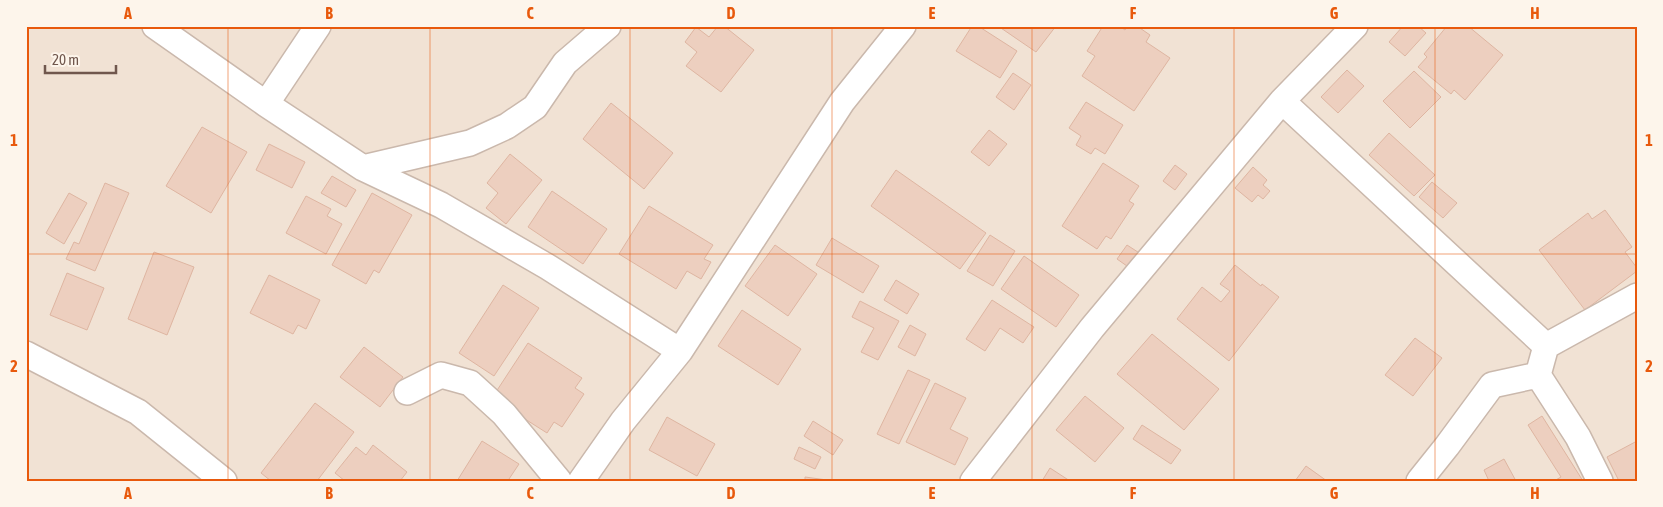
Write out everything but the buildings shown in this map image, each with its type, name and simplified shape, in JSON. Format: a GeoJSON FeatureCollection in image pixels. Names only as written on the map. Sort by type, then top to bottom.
{"type":"FeatureCollection","features":[{"type":"Feature","properties":{"kind":"street"},"geometry":{"type":"LineString","coordinates":[[155,26],[266,104],[362,168],[441,205],[548,267],[680,351]]}},
{"type":"Feature","properties":{"kind":"street"},"geometry":{"type":"LineString","coordinates":[[266,104],[318,26]]}},
{"type":"Feature","properties":{"kind":"street"},"geometry":{"type":"LineString","coordinates":[[362,168],[470,143],[507,126],[535,107],[565,63],[608,26]]}},
{"type":"Feature","properties":{"kind":"street"},"geometry":{"type":"LineString","coordinates":[[581,481],[623,421],[680,351],[842,102],[902,26]]}},
{"type":"Feature","properties":{"kind":"street"},"geometry":{"type":"LineString","coordinates":[[972,481],[1092,328],[1282,101],[1355,26]]}},
{"type":"Feature","properties":{"kind":"street"},"geometry":{"type":"LineString","coordinates":[[1282,101],[1546,346]]}},
{"type":"Feature","properties":{"kind":"street"},"geometry":{"type":"LineString","coordinates":[[1600,481],[1578,437],[1538,375],[1546,346],[1637,296]]}},
{"type":"Feature","properties":{"kind":"street"},"geometry":{"type":"LineString","coordinates":[[26,354],[138,412],[224,481]]}},
{"type":"Feature","properties":{"kind":"street"},"geometry":{"type":"LineString","coordinates":[[407,392],[441,375],[470,383],[504,414],[559,481]]}},
{"type":"Feature","properties":{"kind":"street"},"geometry":{"type":"LineString","coordinates":[[1418,481],[1448,446],[1492,385],[1538,375]]}},
{"type":"Feature","properties":{"kind":"shaded area"},"geometry":{"type":"Polygon","coordinates":[[[26,26],[1637,26],[1637,481],[26,481],[26,26]]]}}]}
